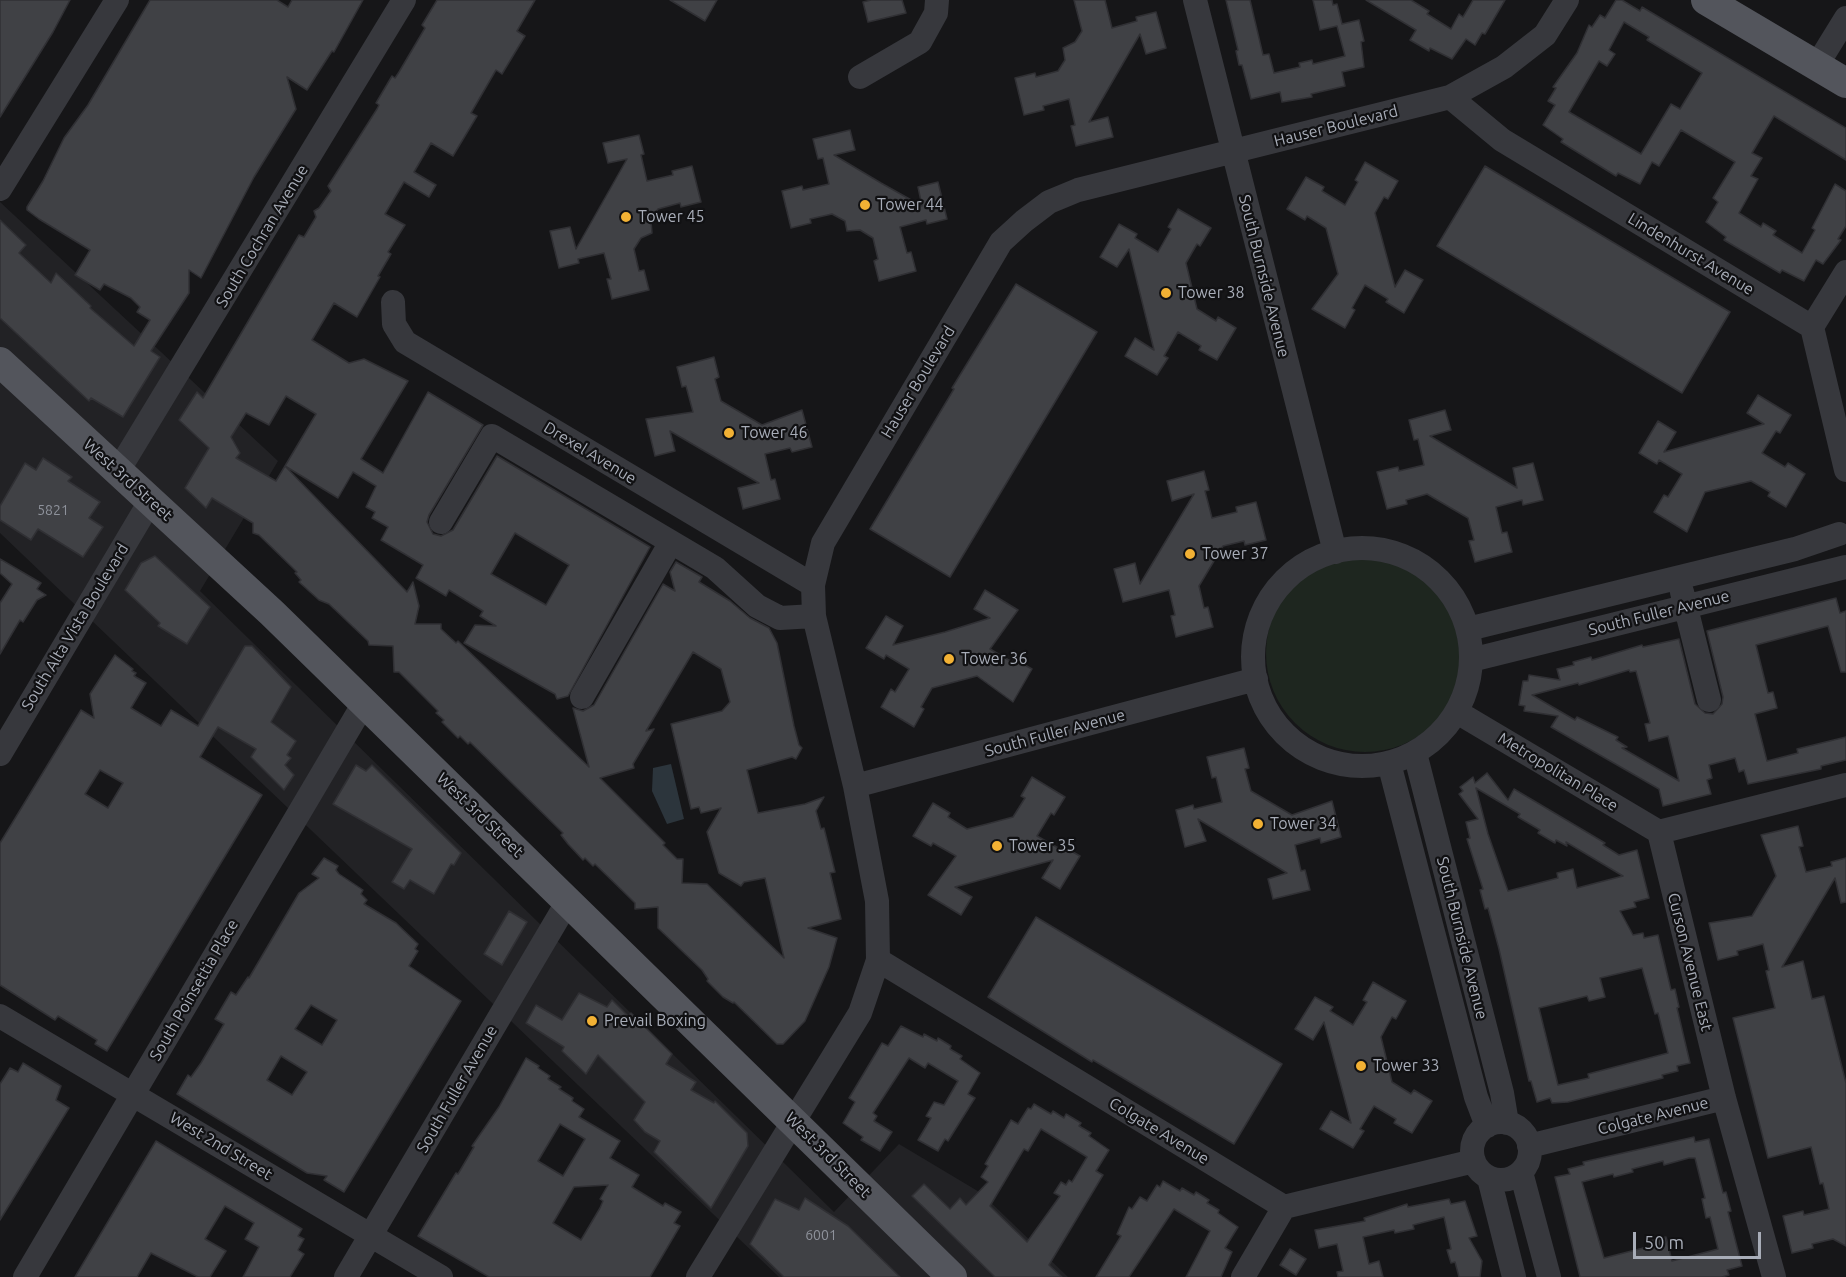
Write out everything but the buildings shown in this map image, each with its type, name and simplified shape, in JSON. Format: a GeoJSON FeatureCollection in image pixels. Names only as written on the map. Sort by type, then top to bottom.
{"type":"FeatureCollection","features":[{"type":"Feature","properties":{"kind":"main road"},"geometry":{"type":"LineString","coordinates":[[1707,0],[1846,82]]}},
{"type":"Feature","properties":{"kind":"main road","name":"West 3rd Street"},"geometry":{"type":"LineString","coordinates":[[0,362],[151,500],[364,703],[952,1277]]}},
{"type":"Feature","properties":{"kind":"street"},"geometry":{"type":"LineString","coordinates":[[0,189],[117,0]]}},
{"type":"Feature","properties":{"kind":"street","name":"South Cochran Avenue"},"geometry":{"type":"LineString","coordinates":[[118,471],[404,0]]}},
{"type":"Feature","properties":{"kind":"street"},"geometry":{"type":"LineString","coordinates":[[860,77],[920,42],[936,13],[937,0]]}},
{"type":"Feature","properties":{"kind":"street","name":"South Burnside Avenue"},"geometry":{"type":"LineString","coordinates":[[1195,0],[1335,552]]}},
{"type":"Feature","properties":{"kind":"street","name":"Hauser Boulevard"},"geometry":{"type":"LineString","coordinates":[[698,1277],[860,1013],[878,960],[877,901],[855,786],[814,616],[813,585],[823,543],[1001,243],[1049,202],[1078,190],[1450,97],[1504,67],[1545,35],[1567,0]]}},
{"type":"Feature","properties":{"kind":"street"},"geometry":{"type":"LineString","coordinates":[[1817,65],[1846,18]]}},
{"type":"Feature","properties":{"kind":"street","name":"Lindenhurst Avenue"},"geometry":{"type":"LineString","coordinates":[[1450,97],[1502,140],[1812,327]]}},
{"type":"Feature","properties":{"kind":"street"},"geometry":{"type":"LineString","coordinates":[[1846,272],[1812,327],[1846,470]]}},
{"type":"Feature","properties":{"kind":"street","name":"Drexel Avenue"},"geometry":{"type":"LineString","coordinates":[[393,302],[394,324],[405,342],[813,585]]}},
{"type":"Feature","properties":{"kind":"street"},"geometry":{"type":"LineString","coordinates":[[441,522],[492,436],[715,568],[758,606],[780,618],[814,616]]}},
{"type":"Feature","properties":{"kind":"street","name":"South Alta Vista Boulevard"},"geometry":{"type":"LineString","coordinates":[[0,754],[151,500]]}},
{"type":"Feature","properties":{"kind":"street"},"geometry":{"type":"LineString","coordinates":[[1842,530],[1837,550],[1846,566]]}},
{"type":"Feature","properties":{"kind":"street","name":"South Fuller Avenue"},"geometry":{"type":"LineString","coordinates":[[1468,629],[1795,549],[1842,530]]}},
{"type":"Feature","properties":{"kind":"street"},"geometry":{"type":"LineString","coordinates":[[582,697],[671,542]]}},
{"type":"Feature","properties":{"kind":"street"},"geometry":{"type":"LineString","coordinates":[[1373,548],[1400,555],[1425,568],[1451,594],[1468,629],[1472,660],[1467,687],[1457,712],[1439,736],[1415,753],[1389,763],[1367,766],[1345,765],[1330,761],[1300,747],[1277,725],[1267,711],[1256,679],[1254,641],[1266,606],[1288,576],[1314,559],[1335,552],[1373,548]]}},
{"type":"Feature","properties":{"kind":"street","name":"South Fuller Avenue"},"geometry":{"type":"LineString","coordinates":[[1472,660],[1846,566]]}},
{"type":"Feature","properties":{"kind":"street"},"geometry":{"type":"LineString","coordinates":[[1678,578],[1708,700]]}},
{"type":"Feature","properties":{"kind":"street","name":"South Fuller Avenue"},"geometry":{"type":"LineString","coordinates":[[855,786],[1256,679]]}},
{"type":"Feature","properties":{"kind":"street","name":"South Poinsettia Place"},"geometry":{"type":"LineString","coordinates":[[25,1277],[364,703]]}},
{"type":"Feature","properties":{"kind":"street","name":"Metropolitan Place"},"geometry":{"type":"LineString","coordinates":[[1457,712],[1659,832]]}},
{"type":"Feature","properties":{"kind":"street","name":"South Burnside Avenue"},"geometry":{"type":"LineString","coordinates":[[1415,753],[1469,966],[1492,1122]]}},
{"type":"Feature","properties":{"kind":"street","name":"South Burnside Avenue"},"geometry":{"type":"LineString","coordinates":[[1389,763],[1443,973],[1492,1122]]}},
{"type":"Feature","properties":{"kind":"street"},"geometry":{"type":"LineString","coordinates":[[1659,832],[1846,785]]}},
{"type":"Feature","properties":{"kind":"street","name":"Curson Avenue East"},"geometry":{"type":"LineString","coordinates":[[1659,832],[1724,1098],[1774,1277]]}},
{"type":"Feature","properties":{"kind":"street","name":"South Fuller Avenue"},"geometry":{"type":"LineString","coordinates":[[346,1277],[568,901]]}},
{"type":"Feature","properties":{"kind":"street","name":"Colgate Avenue"},"geometry":{"type":"LineString","coordinates":[[878,960],[1284,1207]]}},
{"type":"Feature","properties":{"kind":"street"},"geometry":{"type":"LineString","coordinates":[[1443,973],[1469,966]]}},
{"type":"Feature","properties":{"kind":"street","name":"West 2nd Street"},"geometry":{"type":"LineString","coordinates":[[0,1016],[441,1277]]}},
{"type":"Feature","properties":{"kind":"street","name":"Colgate Avenue"},"geometry":{"type":"LineString","coordinates":[[1537,1144],[1724,1098]]}},
{"type":"Feature","properties":{"kind":"street"},"geometry":{"type":"LineString","coordinates":[[1243,1277],[1284,1207],[1475,1168],[1504,1180],[1521,1172],[1537,1144],[1523,1134],[1492,1122],[1474,1141],[1475,1168],[1514,1277]]}},
{"type":"Feature","properties":{"kind":"street"},"geometry":{"type":"LineString","coordinates":[[1521,1172],[1549,1277]]}},
{"type":"Feature","properties":{"kind":"shaded area"},"geometry":{"type":"Polygon","coordinates":[[[0,202],[278,461],[200,591],[834,1212],[899,1144],[981,1193],[1068,1277],[779,1277],[0,533],[0,202]]]}},
{"type":"Feature","properties":{"kind":"shaded area"},"geometry":{"type":"Polygon","coordinates":[[[1365,554],[1384,556],[1403,562],[1420,571],[1435,583],[1447,598],[1456,615],[1462,634],[1464,653],[1462,672],[1456,691],[1447,708],[1435,723],[1420,735],[1403,744],[1384,750],[1365,752],[1346,750],[1327,744],[1310,735],[1295,723],[1283,708],[1274,691],[1268,672],[1266,653],[1268,634],[1274,615],[1283,598],[1295,583],[1310,571],[1327,562],[1346,556],[1365,554]]]}},
{"type":"Feature","properties":{"kind":"shaded area"},"geometry":{"type":"Polygon","coordinates":[[[671,764],[684,819],[667,824],[652,791],[653,768],[671,764]]]}},
{"type":"Feature","properties":{"kind":"place","name":"Tower 44"},"geometry":{"type":"Point","coordinates":[865,205]}},
{"type":"Feature","properties":{"kind":"place","name":"Tower 45"},"geometry":{"type":"Point","coordinates":[626,217]}},
{"type":"Feature","properties":{"kind":"place","name":"Tower 38"},"geometry":{"type":"Point","coordinates":[1166,293]}},
{"type":"Feature","properties":{"kind":"place","name":"Tower 46"},"geometry":{"type":"Point","coordinates":[729,433]}},
{"type":"Feature","properties":{"kind":"place","name":"Tower 37"},"geometry":{"type":"Point","coordinates":[1190,554]}},
{"type":"Feature","properties":{"kind":"place","name":"Tower 36"},"geometry":{"type":"Point","coordinates":[949,659]}},
{"type":"Feature","properties":{"kind":"place","name":"Tower 34"},"geometry":{"type":"Point","coordinates":[1258,824]}},
{"type":"Feature","properties":{"kind":"place","name":"Tower 35"},"geometry":{"type":"Point","coordinates":[997,846]}},
{"type":"Feature","properties":{"kind":"place","name":"Prevail Boxing"},"geometry":{"type":"Point","coordinates":[592,1021]}},
{"type":"Feature","properties":{"kind":"place","name":"Tower 33"},"geometry":{"type":"Point","coordinates":[1361,1066]}}]}
